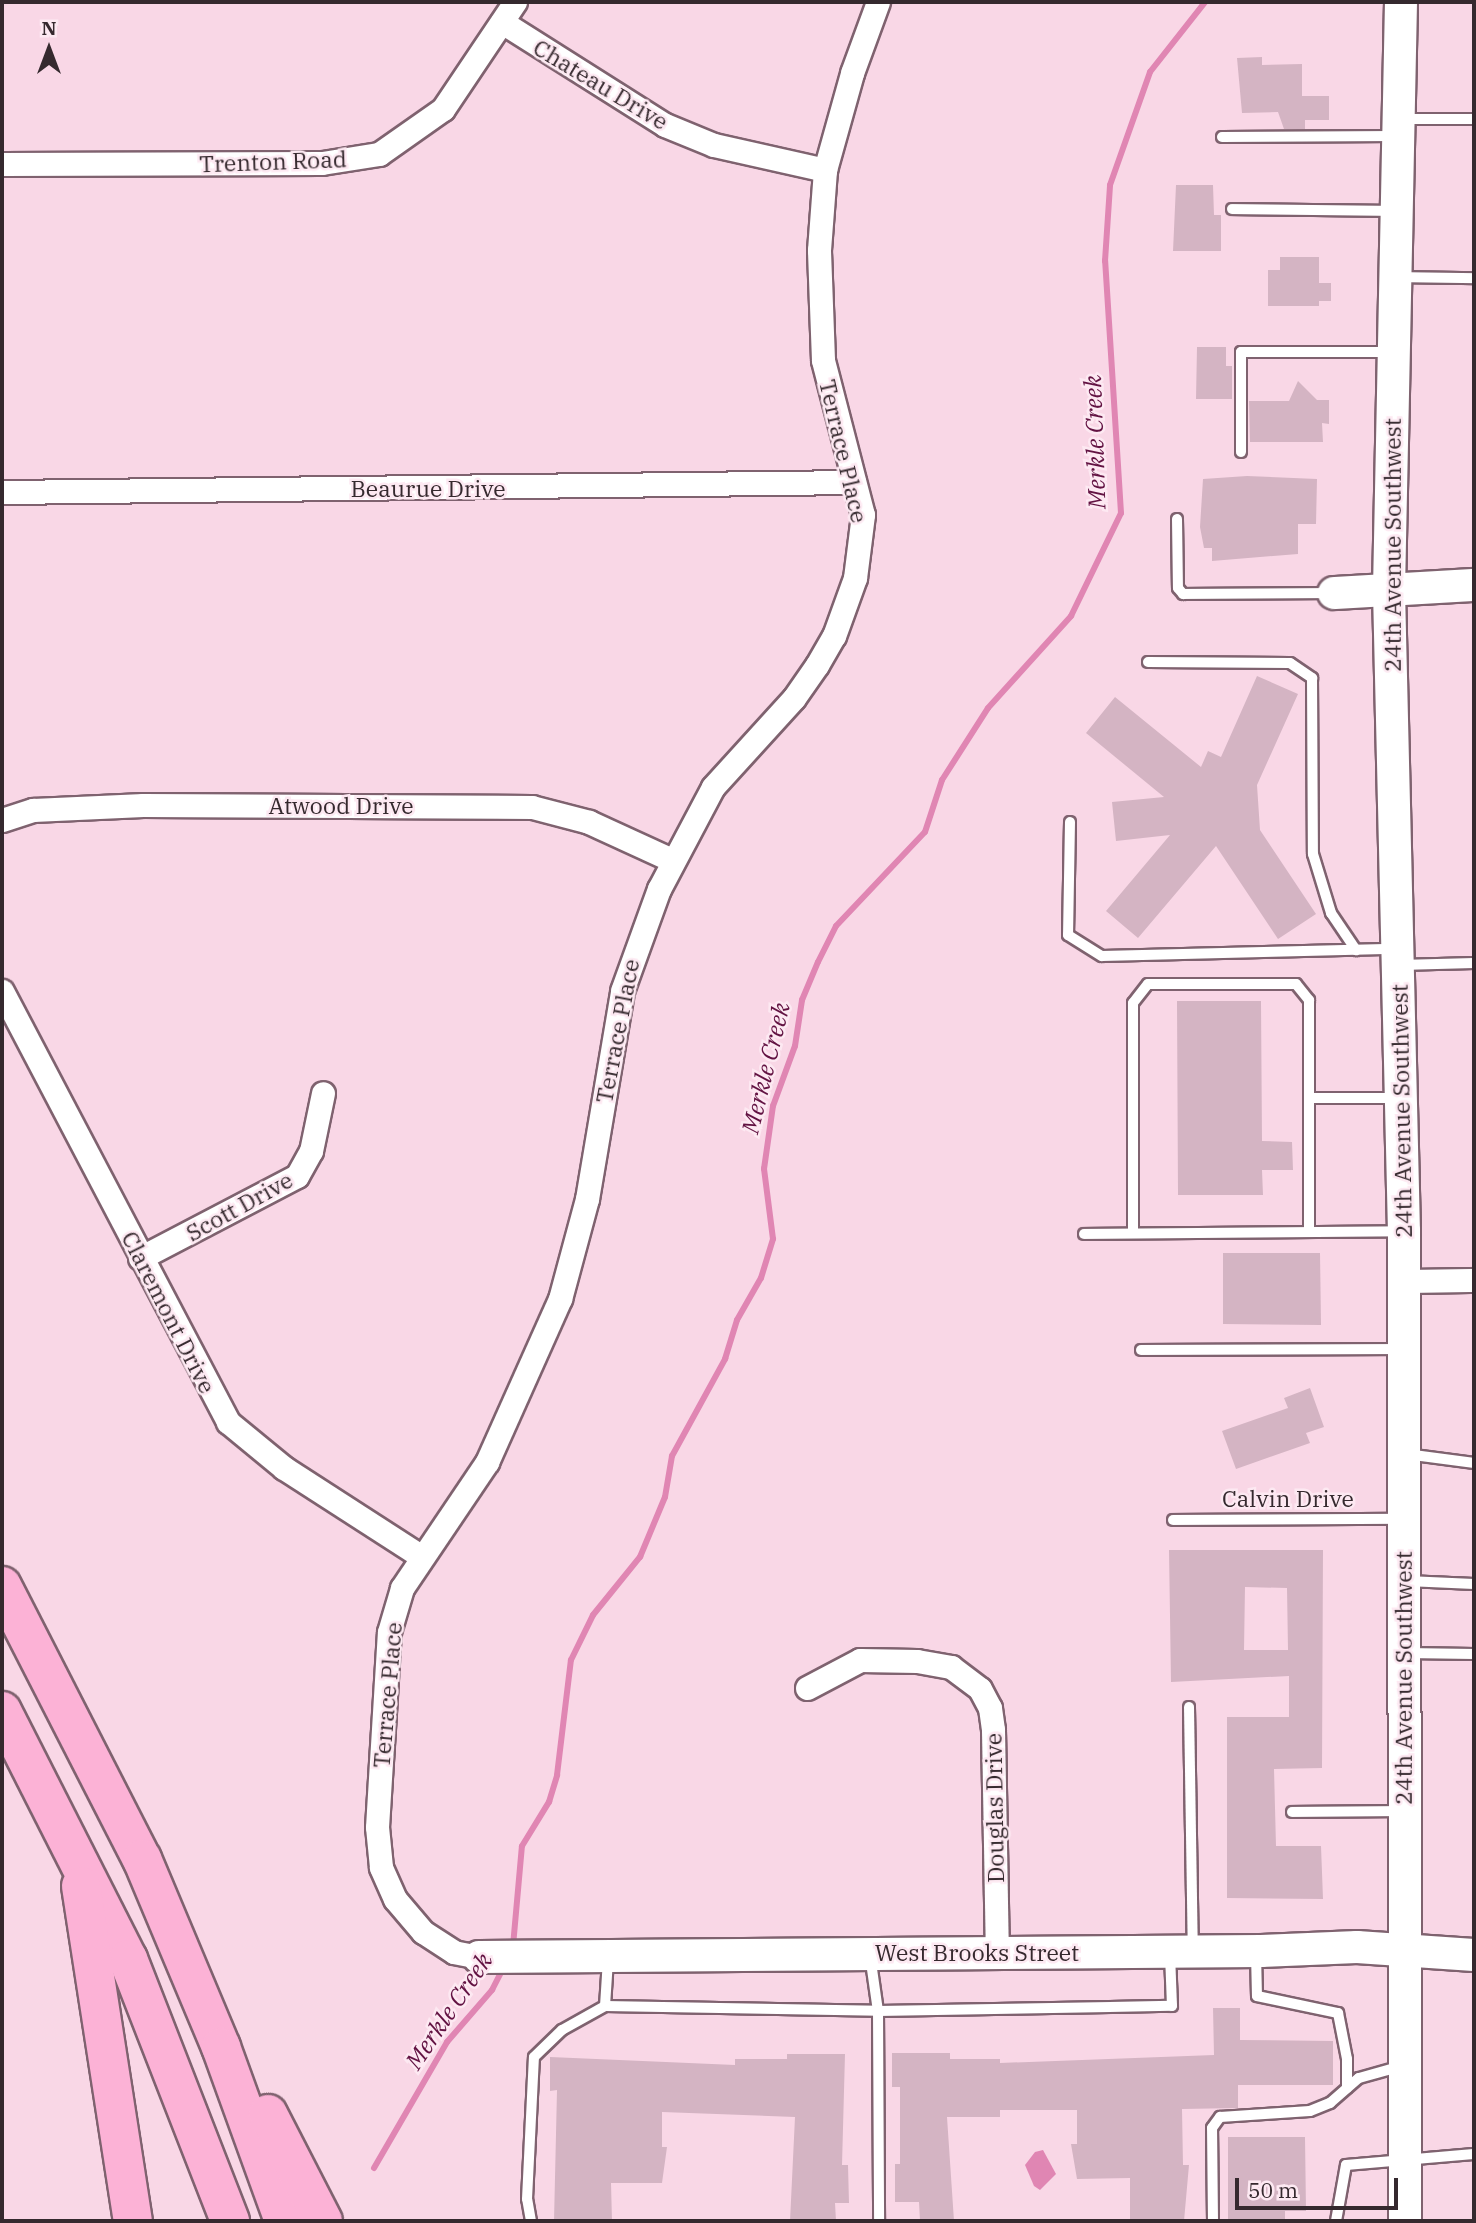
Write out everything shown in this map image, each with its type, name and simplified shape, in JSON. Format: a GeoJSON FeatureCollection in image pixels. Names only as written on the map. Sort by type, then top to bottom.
{"type":"FeatureCollection","features":[{"type":"Feature","properties":{"kind":"highway"},"geometry":{"type":"LineString","coordinates":[[2,1586],[142,1859],[284,2221]]}},
{"type":"Feature","properties":{"kind":"highway"},"geometry":{"type":"LineString","coordinates":[[2,1711],[77,1853],[128,1959],[230,2221]]}},
{"type":"Feature","properties":{"kind":"highway"},"geometry":{"type":"LineString","coordinates":[[77,1853],[133,2221]]}},
{"type":"Feature","properties":{"kind":"highway"},"geometry":{"type":"LineString","coordinates":[[174,1935],[323,2221]]}},
{"type":"Feature","properties":{"kind":"main road","name":"24th Avenue Southwest"},"geometry":{"type":"LineString","coordinates":[[1401,2],[1388,591],[1404,1231],[1405,2221]]}},
{"type":"Feature","properties":{"kind":"main road"},"geometry":{"type":"LineString","coordinates":[[1334,593],[1474,585]]}},
{"type":"Feature","properties":{"kind":"main road","name":"West Brooks Street"},"geometry":{"type":"LineString","coordinates":[[479,1957],[1256,1951],[1286,1947],[1474,1955]]}},
{"type":"Feature","properties":{"kind":"street","name":"Trenton Road"},"geometry":{"type":"LineString","coordinates":[[2,164],[310,163],[379,154],[443,109],[515,2]]}},
{"type":"Feature","properties":{"kind":"street","name":"Terrace Place"},"geometry":{"type":"LineString","coordinates":[[479,1957],[442,1945],[406,1916],[386,1883],[378,1848],[384,1661],[393,1611],[422,1557],[486,1462],[560,1299],[587,1199],[629,963],[672,860],[724,772],[794,698],[834,636],[862,544],[863,516],[823,360],[817,299],[825,170],[852,73],[878,2]]}},
{"type":"Feature","properties":{"kind":"street","name":"Chateau Drive"},"geometry":{"type":"LineString","coordinates":[[502,22],[618,100],[665,125],[714,145],[825,170]]}},
{"type":"Feature","properties":{"kind":"street","name":"Beaurue Drive"},"geometry":{"type":"LineString","coordinates":[[2,492],[854,482]]}},
{"type":"Feature","properties":{"kind":"street","name":"Atwood Drive"},"geometry":{"type":"LineString","coordinates":[[2,820],[33,810],[143,805],[532,807],[589,822],[672,860]]}},
{"type":"Feature","properties":{"kind":"street","name":"Claremont Drive"},"geometry":{"type":"LineString","coordinates":[[2,991],[229,1422],[284,1468],[422,1557]]}},
{"type":"Feature","properties":{"kind":"street","name":"Scott Drive"},"geometry":{"type":"LineString","coordinates":[[141,1258],[297,1176],[311,1151],[323,1093]]}},
{"type":"Feature","properties":{"kind":"street"},"geometry":{"type":"LineString","coordinates":[[1404,1281],[1474,1280]]}},
{"type":"Feature","properties":{"kind":"street","name":"Douglas Drive"},"geometry":{"type":"LineString","coordinates":[[807,1688],[860,1660],[906,1660],[951,1667],[980,1689],[990,1708],[993,1730],[997,1951]]}},
{"type":"Feature","properties":{"kind":"lane"},"geometry":{"type":"LineString","coordinates":[[1222,137],[1398,127],[1474,119]]}},
{"type":"Feature","properties":{"kind":"lane"},"geometry":{"type":"LineString","coordinates":[[1232,209],[1396,211]]}},
{"type":"Feature","properties":{"kind":"lane"},"geometry":{"type":"LineString","coordinates":[[1395,277],[1474,278]]}},
{"type":"Feature","properties":{"kind":"lane"},"geometry":{"type":"LineString","coordinates":[[1241,452],[1241,352],[1393,352]]}},
{"type":"Feature","properties":{"kind":"lane"},"geometry":{"type":"LineString","coordinates":[[1177,519],[1178,589],[1183,594],[1334,593]]}},
{"type":"Feature","properties":{"kind":"lane"},"geometry":{"type":"LineString","coordinates":[[1148,662],[1290,663],[1312,678],[1313,854],[1331,913],[1356,950]]}},
{"type":"Feature","properties":{"kind":"lane"},"geometry":{"type":"LineString","coordinates":[[1070,822],[1069,935],[1102,956],[1356,950],[1398,957],[1474,963]]}},
{"type":"Feature","properties":{"kind":"lane"},"geometry":{"type":"LineString","coordinates":[[1133,1233],[1133,1003],[1149,984],[1296,984],[1309,1000],[1309,1231]]}},
{"type":"Feature","properties":{"kind":"lane"},"geometry":{"type":"LineString","coordinates":[[1309,1098],[1401,1098]]}},
{"type":"Feature","properties":{"kind":"lane"},"geometry":{"type":"LineString","coordinates":[[1084,1234],[1404,1231]]}},
{"type":"Feature","properties":{"kind":"lane"},"geometry":{"type":"LineString","coordinates":[[1140,1350],[1404,1349]]}},
{"type":"Feature","properties":{"kind":"lane"},"geometry":{"type":"LineString","coordinates":[[1404,1454],[1474,1463]]}},
{"type":"Feature","properties":{"kind":"lane","name":"Calvin Drive"},"geometry":{"type":"LineString","coordinates":[[1173,1520],[1403,1519]]}},
{"type":"Feature","properties":{"kind":"lane"},"geometry":{"type":"LineString","coordinates":[[1403,1581],[1474,1584]]}},
{"type":"Feature","properties":{"kind":"lane"},"geometry":{"type":"LineString","coordinates":[[1403,1653],[1474,1654]]}},
{"type":"Feature","properties":{"kind":"lane"},"geometry":{"type":"LineString","coordinates":[[531,2221],[527,2199],[534,2057],[562,2030],[605,2006],[878,2011],[1172,2006],[1182,1951],[1189,1707]]}},
{"type":"Feature","properties":{"kind":"lane"},"geometry":{"type":"LineString","coordinates":[[1292,1812],[1403,1811]]}},
{"type":"Feature","properties":{"kind":"lane"},"geometry":{"type":"LineString","coordinates":[[1256,1951],[1257,1996],[1338,2013],[1348,2059],[1347,2088]]}},
{"type":"Feature","properties":{"kind":"lane"},"geometry":{"type":"LineString","coordinates":[[869,1953],[878,2011],[878,2221]]}},
{"type":"Feature","properties":{"kind":"lane"},"geometry":{"type":"LineString","coordinates":[[605,2006],[608,1956]]}},
{"type":"Feature","properties":{"kind":"lane"},"geometry":{"type":"LineString","coordinates":[[1213,2221],[1212,2128],[1220,2117],[1310,2111],[1330,2103],[1359,2078],[1404,2065]]}},
{"type":"Feature","properties":{"kind":"lane"},"geometry":{"type":"LineString","coordinates":[[1336,2221],[1346,2165],[1405,2157],[1474,2154]]}},
{"type":"Feature","properties":{"kind":"shaded area"},"geometry":{"type":"Polygon","coordinates":[[[1043,2150],[1056,2174],[1040,2190],[1034,2186],[1025,2165],[1035,2152],[1043,2150]]]}},
{"type":"Feature","properties":{"kind":"building"},"geometry":{"type":"Polygon","coordinates":[[[1262,57],[1262,65],[1302,64],[1302,96],[1329,96],[1329,120],[1305,120],[1305,129],[1284,129],[1278,112],[1242,113],[1237,58],[1262,57]]]}},
{"type":"Feature","properties":{"kind":"building"},"geometry":{"type":"Polygon","coordinates":[[[1176,185],[1213,185],[1214,215],[1221,215],[1221,251],[1173,251],[1176,185]]]}},
{"type":"Feature","properties":{"kind":"building"},"geometry":{"type":"Polygon","coordinates":[[[1280,257],[1319,257],[1319,283],[1331,283],[1331,301],[1319,301],[1319,306],[1268,306],[1268,270],[1280,270],[1280,257]]]}},
{"type":"Feature","properties":{"kind":"building"},"geometry":{"type":"Polygon","coordinates":[[[1197,347],[1226,347],[1226,366],[1232,366],[1232,399],[1196,399],[1197,347]]]}},
{"type":"Feature","properties":{"kind":"building"},"geometry":{"type":"Polygon","coordinates":[[[1298,381],[1317,400],[1329,400],[1329,424],[1322,423],[1323,442],[1250,442],[1249,401],[1289,401],[1298,381]]]}},
{"type":"Feature","properties":{"kind":"building"},"geometry":{"type":"Polygon","coordinates":[[[1247,476],[1317,479],[1316,524],[1298,524],[1298,554],[1212,561],[1212,548],[1204,548],[1200,527],[1203,479],[1247,476]]]}},
{"type":"Feature","properties":{"kind":"building"},"geometry":{"type":"Polygon","coordinates":[[[1257,676],[1298,694],[1257,785],[1260,830],[1316,914],[1278,939],[1216,846],[1138,938],[1106,911],[1170,835],[1116,841],[1112,802],[1164,797],[1086,733],[1115,697],[1201,767],[1208,751],[1221,757],[1257,676]]]}},
{"type":"Feature","properties":{"kind":"building"},"geometry":{"type":"Polygon","coordinates":[[[1177,1001],[1261,1001],[1262,1141],[1292,1142],[1293,1170],[1262,1170],[1263,1195],[1178,1195],[1177,1001]]]}},
{"type":"Feature","properties":{"kind":"building"},"geometry":{"type":"Polygon","coordinates":[[[1223,1253],[1320,1253],[1321,1325],[1223,1324],[1223,1253]]]}},
{"type":"Feature","properties":{"kind":"building"},"geometry":{"type":"Polygon","coordinates":[[[1310,1388],[1324,1427],[1306,1433],[1310,1443],[1236,1469],[1222,1431],[1288,1408],[1284,1398],[1310,1388]]]}},
{"type":"Feature","properties":{"kind":"building"},"geometry":{"type":"Polygon","coordinates":[[[1169,1550],[1323,1550],[1322,1768],[1274,1769],[1276,1846],[1321,1846],[1323,1899],[1227,1898],[1227,1717],[1289,1717],[1289,1676],[1171,1682],[1169,1550]],[[1245,1587],[1244,1650],[1288,1650],[1287,1588],[1245,1587]]]}},
{"type":"Feature","properties":{"kind":"building"},"geometry":{"type":"Polygon","coordinates":[[[1213,2008],[1240,2008],[1240,2040],[1333,2041],[1333,2085],[1238,2085],[1238,2108],[1182,2109],[1183,2165],[1189,2165],[1184,2221],[1130,2221],[1130,2178],[1077,2179],[1071,2144],[1077,2144],[1077,2110],[1000,2110],[1000,2117],[947,2117],[954,2221],[920,2221],[919,2202],[895,2202],[895,2164],[900,2164],[900,2087],[892,2087],[892,2053],[950,2053],[950,2059],[1000,2059],[1000,2063],[1214,2055],[1213,2008]]]}},
{"type":"Feature","properties":{"kind":"building"},"geometry":{"type":"Polygon","coordinates":[[[787,2054],[845,2054],[842,2165],[848,2165],[849,2203],[835,2203],[836,2221],[790,2221],[795,2117],[662,2112],[662,2147],[667,2147],[662,2183],[611,2183],[612,2221],[554,2221],[557,2090],[550,2091],[550,2057],[735,2065],[735,2059],[787,2059],[787,2054]]]}},
{"type":"Feature","properties":{"kind":"building"},"geometry":{"type":"Polygon","coordinates":[[[1228,2137],[1305,2137],[1306,2211],[1285,2211],[1285,2221],[1228,2221],[1228,2137]]]}},
{"type":"Feature","properties":{"kind":"waterway","name":"Merkle Creek"},"geometry":{"type":"LineString","coordinates":[[513,1946],[522,1846],[549,1802],[557,1775],[571,1660],[593,1615],[640,1557],[665,1497],[672,1456],[725,1359],[737,1320],[761,1278],[773,1239],[764,1169],[773,1106],[795,1046],[802,1000],[818,962],[836,926],[925,832],[942,780],[988,708],[1071,616],[1121,513],[1105,261],[1110,185],[1150,72],[1205,2]]}},
{"type":"Feature","properties":{"kind":"waterway","name":"Merkle Creek"},"geometry":{"type":"LineString","coordinates":[[374,2168],[447,2042],[492,1990],[505,1965]]}}]}
